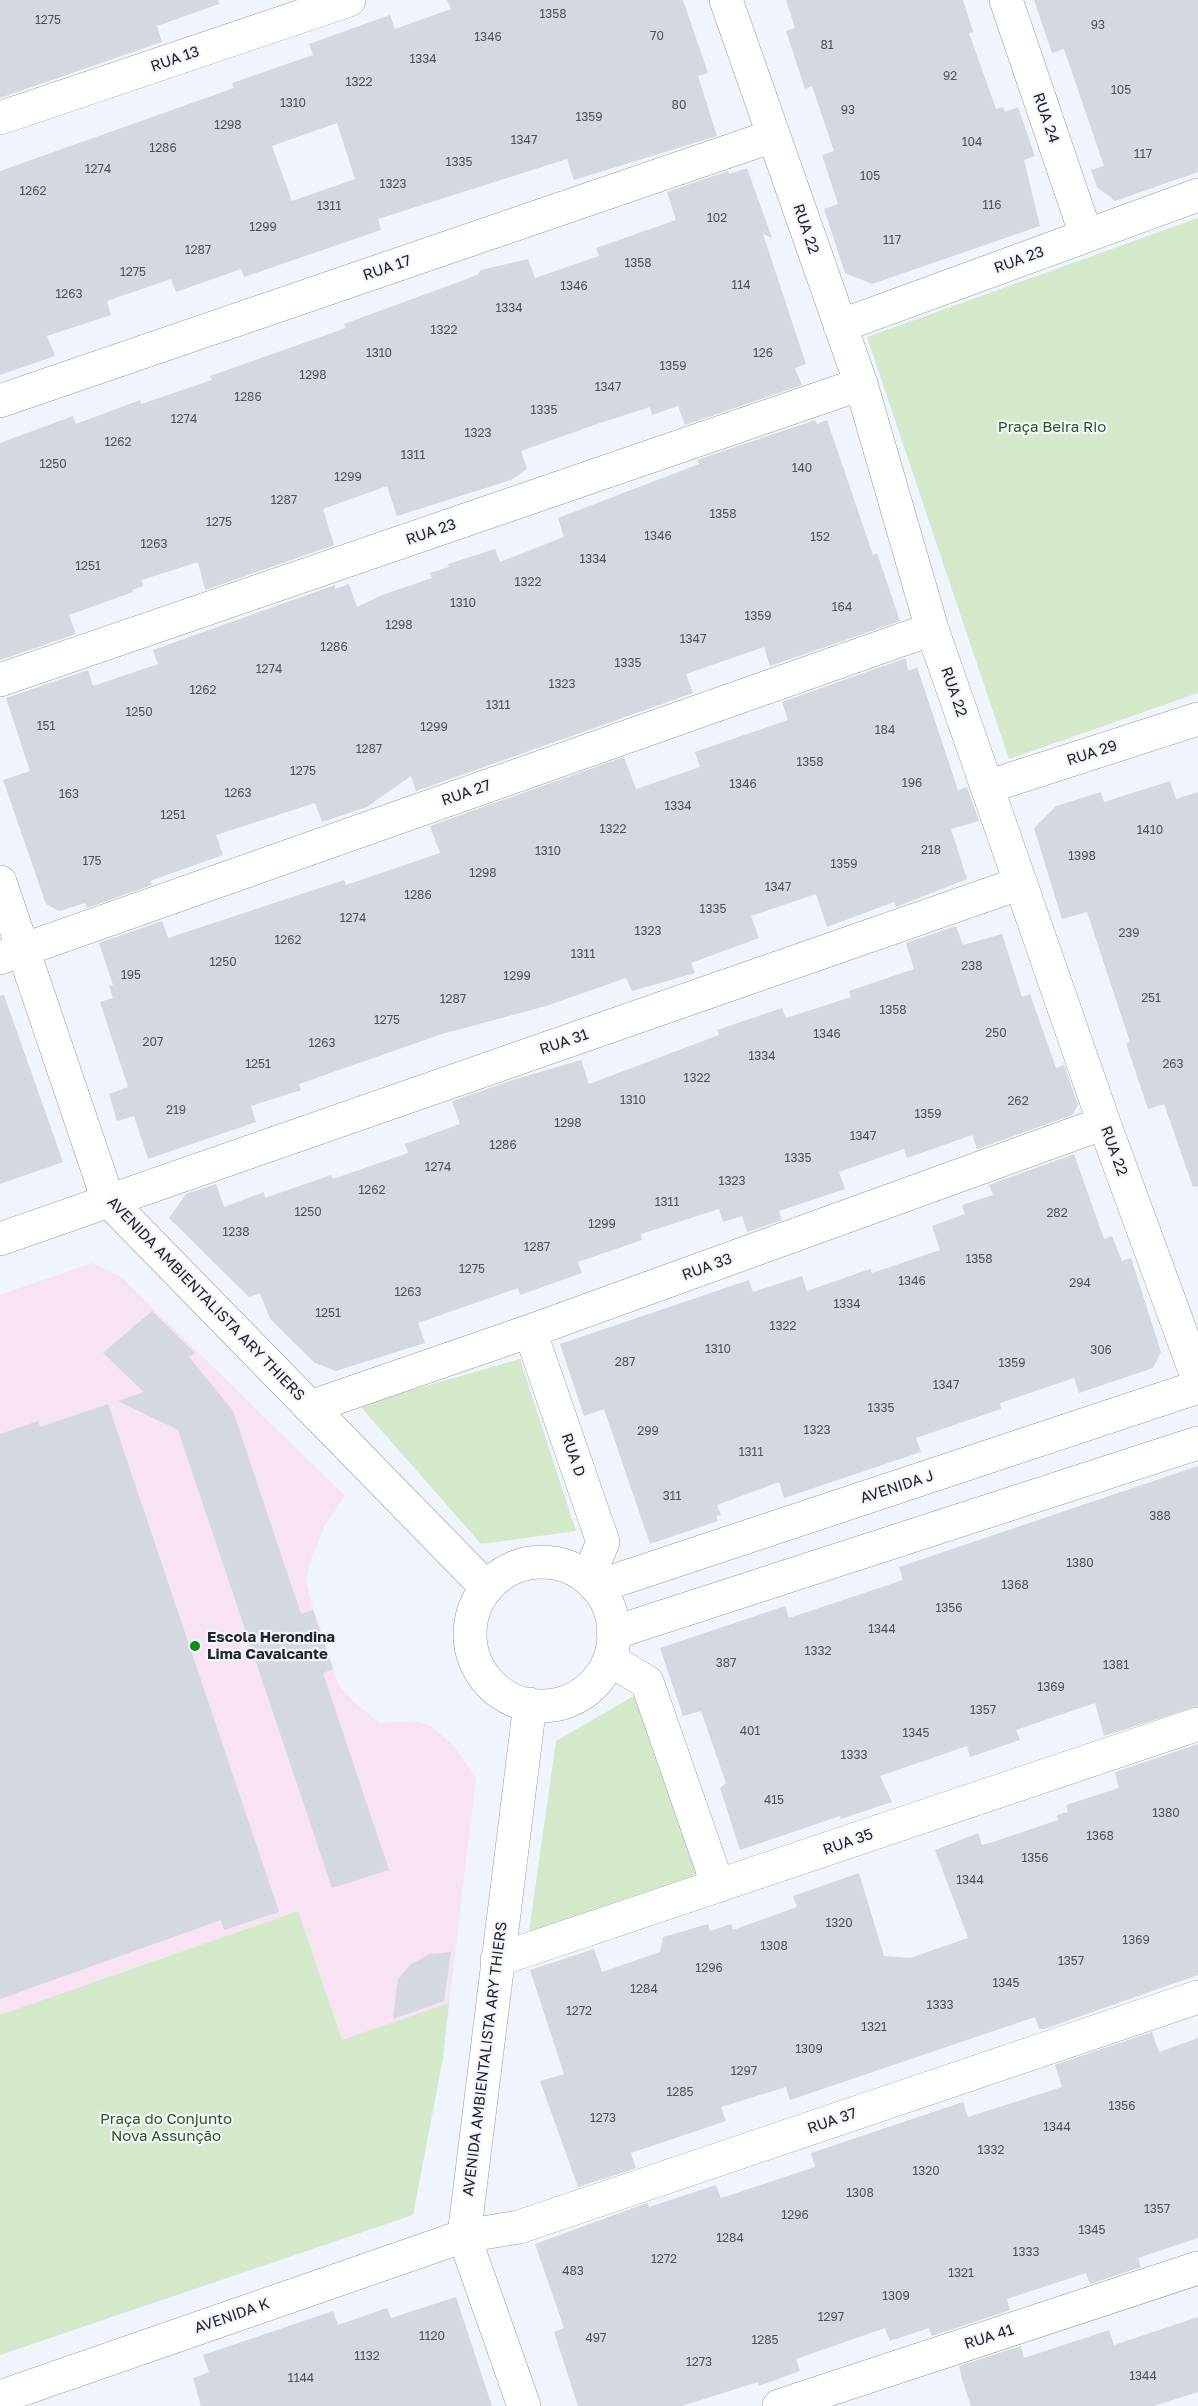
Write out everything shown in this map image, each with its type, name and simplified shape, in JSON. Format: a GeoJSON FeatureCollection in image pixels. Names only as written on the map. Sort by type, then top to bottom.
{"type":"FeatureCollection","features":[{"type":"Feature","properties":{"kind":"street","name":"RUA 13"},"geometry":{"type":"LineString","coordinates":[[0,118],[349,0]]}},
{"type":"Feature","properties":{"kind":"street","name":"RUA 22"},"geometry":{"type":"LineString","coordinates":[[726,0],[861,384],[932,628],[1104,1123],[1198,1379]]}},
{"type":"Feature","properties":{"kind":"street","name":"RUA 24"},"geometry":{"type":"LineString","coordinates":[[1006,0],[1086,235]]}},
{"type":"Feature","properties":{"kind":"street","name":"RUA 17"},"geometry":{"type":"LineString","coordinates":[[0,401],[773,136]]}},
{"type":"Feature","properties":{"kind":"street","name":"RUA 23"},"geometry":{"type":"LineString","coordinates":[[840,326],[1198,195]]}},
{"type":"Feature","properties":{"kind":"street","name":"RUA 23"},"geometry":{"type":"LineString","coordinates":[[0,680],[861,384]]}},
{"type":"Feature","properties":{"kind":"street","name":"RUA 27"},"geometry":{"type":"LineString","coordinates":[[11,954],[932,628]]}},
{"type":"Feature","properties":{"kind":"street","name":"RUA 29"},"geometry":{"type":"LineString","coordinates":[[987,787],[1198,719]]}},
{"type":"Feature","properties":{"kind":"street","name":"AVENIDA AMBIENTALISTA ARY THIERS"},"geometry":{"type":"LineString","coordinates":[[0,882],[11,954],[108,1200],[487,1588]]}},
{"type":"Feature","properties":{"kind":"street","name":"RUA 31"},"geometry":{"type":"LineString","coordinates":[[0,1239],[1021,883]]}},
{"type":"Feature","properties":{"kind":"street","name":"RUA 33"},"geometry":{"type":"LineString","coordinates":[[310,1407],[530,1331],[1104,1123]]}},
{"type":"Feature","properties":{"kind":"street","name":"RUA D"},"geometry":{"type":"LineString","coordinates":[[530,1331],[603,1542],[592,1582]]}},
{"type":"Feature","properties":{"kind":"street","name":"AVENIDA J"},"geometry":{"type":"LineString","coordinates":[[592,1582],[1198,1387]]}},
{"type":"Feature","properties":{"kind":"street"},"geometry":{"type":"LineString","coordinates":[[612,1647],[1198,1443]]}},
{"type":"Feature","properties":{"kind":"street"},"geometry":{"type":"LineString","coordinates":[[544,1561],[567,1566],[592,1582],[610,1608],[612,1647],[598,1679],[582,1694],[562,1703],[540,1706],[518,1702],[499,1691],[483,1675],[473,1655],[470,1633],[473,1611],[487,1588],[500,1575],[521,1564],[544,1561]]}},
{"type":"Feature","properties":{"kind":"street"},"geometry":{"type":"LineString","coordinates":[[612,1647],[647,1682],[718,1886]]}},
{"type":"Feature","properties":{"kind":"street","name":"AVENIDA AMBIENTALISTA ARY THIERS"},"geometry":{"type":"LineString","coordinates":[[524,2406],[464,2236],[530,1704]]}},
{"type":"Feature","properties":{"kind":"street","name":"RUA 35"},"geometry":{"type":"LineString","coordinates":[[497,1960],[1198,1724]]}},
{"type":"Feature","properties":{"kind":"street","name":"RUA 37"},"geometry":{"type":"LineString","coordinates":[[464,2236],[519,2227],[1198,1997]]}},
{"type":"Feature","properties":{"kind":"street","name":"AVENIDA K"},"geometry":{"type":"LineString","coordinates":[[0,2397],[464,2236]]}},
{"type":"Feature","properties":{"kind":"street","name":"RUA 41"},"geometry":{"type":"LineString","coordinates":[[779,2406],[1198,2268]]}},
{"type":"Feature","properties":{"kind":"shaded area","name":"Escola Herondina Lima Cavalcante"},"geometry":{"type":"Polygon","coordinates":[[[92,1263],[120,1276],[345,1496],[325,1525],[306,1578],[309,1595],[339,1686],[379,1723],[417,1721],[431,1726],[454,1746],[476,1778],[449,2003],[342,2041],[298,1911],[0,2015],[0,1295],[92,1263]]]}},
{"type":"Feature","properties":{"kind":"green space","name":"Praça Beira Rio"},"geometry":{"type":"Polygon","coordinates":[[[1198,218],[1198,693],[1009,759],[867,337],[1198,218]]]}},
{"type":"Feature","properties":{"kind":"green space"},"geometry":{"type":"Polygon","coordinates":[[[520,1359],[576,1531],[481,1544],[359,1405],[520,1359]]]}},
{"type":"Feature","properties":{"kind":"green space"},"geometry":{"type":"Polygon","coordinates":[[[637,1694],[701,1877],[529,1932],[556,1741],[637,1694]]]}},
{"type":"Feature","properties":{"kind":"green space","name":"Praça do Conjunto Nova Assunção"},"geometry":{"type":"Polygon","coordinates":[[[298,1911],[342,2040],[449,2003],[443,2058],[413,2215],[0,2355],[0,2015],[298,1911]]]}},
{"type":"Feature","properties":{"kind":"building"},"geometry":{"type":"Polygon","coordinates":[[[0,0],[218,0],[219,4],[157,26],[162,42],[0,98],[0,0]]]}},
{"type":"Feature","properties":{"kind":"building"},"geometry":{"type":"Polygon","coordinates":[[[447,0],[683,0],[708,73],[698,76],[717,136],[574,180],[567,159],[378,219],[381,230],[244,277],[241,269],[176,292],[171,279],[107,301],[111,315],[47,336],[55,356],[0,375],[0,171],[234,88],[232,83],[313,55],[309,44],[390,15],[395,29],[451,9],[447,0]],[[337,123],[272,146],[292,201],[355,179],[337,123]]]}},
{"type":"Feature","properties":{"kind":"building"},"geometry":{"type":"Polygon","coordinates":[[[786,0],[963,0],[973,32],[969,33],[996,109],[1003,107],[1005,112],[1018,107],[1035,156],[1024,160],[1040,226],[872,284],[845,273],[824,209],[838,204],[822,155],[834,151],[812,86],[805,89],[786,31],[795,28],[786,0]]]}},
{"type":"Feature","properties":{"kind":"building"},"geometry":{"type":"Polygon","coordinates":[[[1034,0],[1198,0],[1198,172],[1115,201],[1097,187],[1091,170],[1104,166],[1064,49],[1052,53],[1034,0]]]}},
{"type":"Feature","properties":{"kind":"building"},"geometry":{"type":"Polygon","coordinates":[[[747,168],[772,238],[763,234],[806,364],[795,368],[802,385],[685,425],[678,406],[652,415],[650,407],[597,424],[521,451],[527,469],[511,480],[397,516],[387,486],[323,509],[334,545],[205,590],[198,562],[142,580],[143,586],[132,590],[133,592],[69,615],[76,634],[0,660],[0,443],[73,416],[76,424],[140,400],[141,404],[212,380],[210,376],[346,328],[344,324],[477,275],[481,270],[528,259],[535,278],[599,256],[596,248],[676,220],[667,192],[728,171],[729,174],[747,168]]]}},
{"type":"Feature","properties":{"kind":"building"},"geometry":{"type":"Polygon","coordinates":[[[815,420],[817,424],[827,420],[873,555],[877,553],[900,621],[770,666],[764,647],[686,674],[693,693],[416,791],[411,776],[367,807],[322,822],[315,803],[216,835],[223,855],[150,881],[152,885],[87,908],[85,903],[59,911],[46,904],[3,780],[30,771],[6,698],[88,670],[93,686],[158,664],[153,650],[335,585],[335,589],[349,584],[357,607],[382,595],[432,578],[430,573],[449,567],[448,564],[495,549],[500,562],[564,537],[558,518],[699,464],[697,460],[815,420]]]}},
{"type":"Feature","properties":{"kind":"building"},"geometry":{"type":"Polygon","coordinates":[[[906,658],[908,671],[917,667],[958,790],[967,787],[979,821],[951,829],[967,879],[896,907],[894,902],[827,927],[816,894],[751,916],[759,938],[691,963],[695,973],[632,991],[626,978],[546,1006],[442,1034],[299,1084],[301,1090],[251,1106],[256,1122],[148,1159],[134,1116],[117,1121],[109,1094],[128,1087],[100,1002],[113,998],[109,986],[113,985],[99,943],[162,921],[168,938],[344,880],[346,885],[440,853],[430,826],[624,757],[636,789],[700,767],[695,752],[788,720],[782,702],[906,658]]]}},
{"type":"Feature","properties":{"kind":"building"},"geometry":{"type":"Polygon","coordinates":[[[1170,781],[1176,799],[1198,792],[1198,1186],[1193,1187],[1164,1104],[1148,1109],[1126,1043],[1130,1042],[1087,912],[1062,919],[1034,828],[1056,806],[1101,792],[1104,802],[1170,781]]]}},
{"type":"Feature","properties":{"kind":"building"},"geometry":{"type":"Polygon","coordinates":[[[956,926],[963,945],[1002,934],[1022,997],[1030,994],[1056,1068],[1064,1065],[1078,1105],[1072,1115],[977,1149],[972,1135],[907,1158],[904,1149],[839,1172],[845,1189],[779,1211],[782,1220],[747,1232],[742,1216],[723,1222],[719,1209],[641,1234],[642,1240],[578,1262],[582,1273],[520,1295],[518,1288],[418,1323],[425,1343],[336,1371],[315,1363],[270,1319],[260,1293],[249,1297],[169,1218],[186,1194],[216,1184],[224,1207],[264,1192],[265,1198],[331,1175],[333,1179],[408,1153],[405,1144],[460,1124],[452,1101],[516,1079],[581,1060],[589,1084],[719,1035],[717,1030],[782,1008],[786,1018],[851,997],[849,991],[914,969],[906,943],[956,926]]]}},
{"type":"Feature","properties":{"kind":"building"},"geometry":{"type":"Polygon","coordinates":[[[4,995],[63,1162],[0,1184],[0,996],[4,995]]]}},
{"type":"Feature","properties":{"kind":"building"},"geometry":{"type":"Polygon","coordinates":[[[1074,1154],[1104,1239],[1112,1236],[1122,1261],[1131,1258],[1161,1352],[1153,1368],[1079,1393],[1074,1378],[1000,1403],[1001,1409],[916,1438],[921,1452],[784,1498],[779,1482],[717,1505],[721,1515],[716,1516],[718,1521],[650,1544],[604,1409],[584,1416],[560,1344],[749,1280],[753,1292],[802,1276],[807,1291],[870,1269],[872,1273],[940,1250],[932,1226],[965,1214],[962,1205],[993,1195],[989,1185],[1074,1154]]]}},
{"type":"Feature","properties":{"kind":"building"},"geometry":{"type":"Polygon","coordinates":[[[152,1311],[195,1353],[189,1357],[233,1411],[301,1614],[313,1610],[333,1669],[323,1673],[389,1870],[332,1888],[178,1430],[118,1401],[144,1392],[103,1353],[152,1311]]]}},
{"type":"Feature","properties":{"kind":"building"},"geometry":{"type":"Polygon","coordinates":[[[108,1404],[279,1912],[224,1930],[221,1920],[0,1999],[0,1434],[38,1421],[40,1427],[108,1404]]]}},
{"type":"Feature","properties":{"kind":"building"},"geometry":{"type":"Polygon","coordinates":[[[1198,1466],[1198,1706],[1104,1736],[1095,1703],[1016,1730],[1020,1740],[970,1757],[967,1746],[880,1776],[892,1802],[841,1819],[840,1816],[740,1850],[720,1788],[726,1783],[701,1711],[683,1716],[660,1648],[785,1606],[789,1618],[903,1580],[899,1567],[1198,1466]]]}},
{"type":"Feature","properties":{"kind":"building"},"geometry":{"type":"Polygon","coordinates":[[[1198,1744],[1198,1975],[1044,2029],[1039,2029],[1035,2017],[790,2100],[786,2087],[721,2107],[726,2121],[631,2153],[636,2168],[578,2187],[540,2081],[564,2074],[530,1970],[594,1949],[602,1972],[660,1952],[663,1937],[708,1924],[710,1931],[731,1924],[733,1930],[797,1907],[793,1896],[859,1873],[884,1956],[910,1958],[968,1938],[935,1850],[978,1833],[982,1845],[1058,1820],[1057,1815],[1068,1812],[1066,1805],[1119,1788],[1115,1772],[1198,1744]]]}},
{"type":"Feature","properties":{"kind":"building"},"geometry":{"type":"Polygon","coordinates":[[[451,1952],[444,2001],[393,2019],[398,1979],[411,1964],[430,1954],[451,1952]]]}},
{"type":"Feature","properties":{"kind":"building"},"geometry":{"type":"Polygon","coordinates":[[[1152,2032],[1159,2052],[1198,2038],[1198,2238],[1138,2258],[1141,2267],[1090,2284],[1086,2273],[1007,2299],[1010,2310],[932,2336],[929,2328],[890,2341],[885,2328],[796,2359],[800,2371],[759,2386],[758,2382],[682,2406],[578,2406],[554,2332],[564,2328],[535,2244],[647,2203],[649,2207],[716,2185],[721,2198],[815,2167],[811,2153],[963,2102],[968,2117],[1062,2087],[1055,2065],[1152,2032]]]}},
{"type":"Feature","properties":{"kind":"building"},"geometry":{"type":"Polygon","coordinates":[[[456,2297],[492,2406],[201,2406],[193,2378],[209,2372],[203,2355],[333,2311],[338,2325],[387,2308],[391,2318],[456,2297]]]}},
{"type":"Feature","properties":{"kind":"building"},"geometry":{"type":"Polygon","coordinates":[[[1198,2317],[1198,2392],[1154,2406],[971,2406],[962,2379],[959,2366],[1021,2346],[1024,2358],[1109,2330],[1114,2345],[1198,2317]]]}},
{"type":"Feature","properties":{"kind":"place","name":"Escola Herondina Lima Cavalcante"},"geometry":{"type":"Point","coordinates":[195,1646]}}]}
